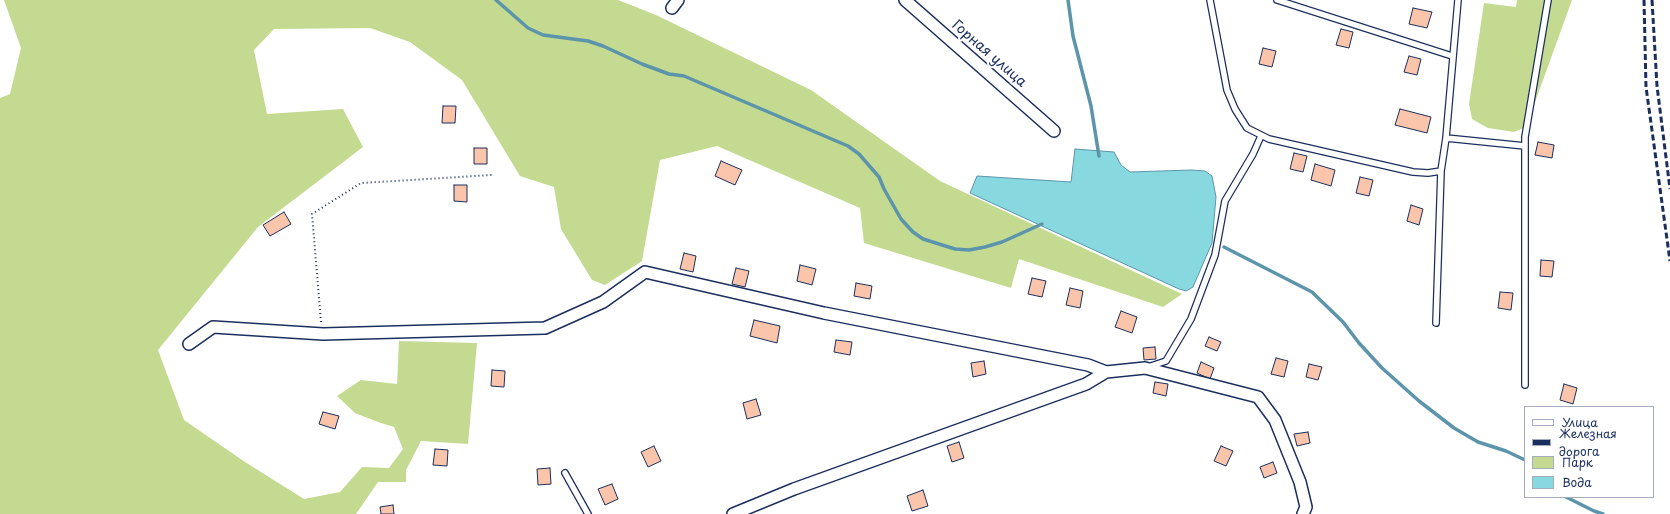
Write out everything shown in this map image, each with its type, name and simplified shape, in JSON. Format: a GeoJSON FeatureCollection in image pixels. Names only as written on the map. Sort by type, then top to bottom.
{"type":"FeatureCollection","features":[{"type":"Feature","properties":{"kind":"street","name":"Горная улица"},"geometry":{"type":"LineString","coordinates":[[904,0],[1054,131]]}},
{"type":"Feature","properties":{"kind":"street"},"geometry":{"type":"LineString","coordinates":[[189,344],[213,327],[322,334],[546,328],[603,302],[645,272],[824,313],[1088,366],[1106,372],[1145,368],[1258,398],[1275,420],[1300,482],[1306,507],[1303,514]]}},
{"type":"Feature","properties":{"kind":"street"},"geometry":{"type":"LineString","coordinates":[[733,514],[794,489],[1086,384],[1106,372]]}},
{"type":"Feature","properties":{"kind":"lane"},"geometry":{"type":"LineString","coordinates":[[1210,0],[1227,90],[1235,109],[1247,128],[1269,139],[1413,172],[1428,173],[1442,171]]}},
{"type":"Feature","properties":{"kind":"lane"},"geometry":{"type":"LineString","coordinates":[[1277,0],[1452,56]]}},
{"type":"Feature","properties":{"kind":"lane"},"geometry":{"type":"LineString","coordinates":[[1436,323],[1442,171],[1458,0]]}},
{"type":"Feature","properties":{"kind":"lane"},"geometry":{"type":"LineString","coordinates":[[1525,384],[1525,136],[1548,0]]}},
{"type":"Feature","properties":{"kind":"lane"},"geometry":{"type":"LineString","coordinates":[[1145,368],[1166,362],[1191,319],[1215,255],[1225,201],[1253,154],[1261,136]]}},
{"type":"Feature","properties":{"kind":"lane"},"geometry":{"type":"LineString","coordinates":[[1446,138],[1525,146]]}},
{"type":"Feature","properties":{"kind":"lane"},"geometry":{"type":"LineString","coordinates":[[565,473],[588,514]]}},
{"type":"Feature","properties":{"kind":"path"},"geometry":{"type":"LineString","coordinates":[[322,334],[312,214],[361,183],[492,175]]}},
{"type":"Feature","properties":{"kind":"green space"},"geometry":{"type":"Polygon","coordinates":[[[4,0],[618,0],[656,15],[811,90],[940,181],[1182,294],[1163,307],[1019,259],[1011,288],[864,243],[860,208],[717,146],[660,160],[642,261],[605,285],[592,280],[561,229],[554,187],[520,176],[462,80],[410,42],[370,28],[274,29],[254,50],[267,114],[343,109],[363,147],[258,227],[158,350],[184,420],[245,462],[304,499],[340,492],[362,467],[389,468],[403,449],[394,427],[355,413],[337,396],[361,380],[397,384],[399,341],[477,343],[468,444],[421,441],[406,470],[406,482],[378,482],[356,514],[0,514],[0,98],[10,94],[21,48],[4,0]]]}},
{"type":"Feature","properties":{"kind":"green space"},"geometry":{"type":"Polygon","coordinates":[[[1517,0],[1572,0],[1526,127],[1514,132],[1488,128],[1472,119],[1469,104],[1484,3],[1516,7],[1517,0]]]}},
{"type":"Feature","properties":{"kind":"water"},"geometry":{"type":"Polygon","coordinates":[[[1075,149],[1114,152],[1121,165],[1130,172],[1192,170],[1205,171],[1212,176],[1216,197],[1212,243],[1193,287],[1186,291],[1179,289],[970,193],[977,176],[1071,182],[1075,149]]]}},
{"type":"Feature","properties":{"kind":"building"},"geometry":{"type":"Polygon","coordinates":[[[1413,8],[1432,12],[1427,28],[1409,24],[1413,8]]]}},
{"type":"Feature","properties":{"kind":"building"},"geometry":{"type":"Polygon","coordinates":[[[1341,29],[1353,32],[1349,48],[1336,45],[1341,29]]]}},
{"type":"Feature","properties":{"kind":"building"},"geometry":{"type":"Polygon","coordinates":[[[1263,48],[1276,51],[1272,67],[1259,64],[1263,48]]]}},
{"type":"Feature","properties":{"kind":"building"},"geometry":{"type":"Polygon","coordinates":[[[1409,56],[1421,59],[1417,75],[1404,72],[1409,56]]]}},
{"type":"Feature","properties":{"kind":"building"},"geometry":{"type":"Polygon","coordinates":[[[443,106],[456,106],[455,123],[442,123],[443,106]]]}},
{"type":"Feature","properties":{"kind":"building"},"geometry":{"type":"Polygon","coordinates":[[[1400,109],[1431,117],[1427,133],[1395,125],[1400,109]]]}},
{"type":"Feature","properties":{"kind":"building"},"geometry":{"type":"Polygon","coordinates":[[[1538,142],[1554,145],[1552,158],[1535,155],[1538,142]]]}},
{"type":"Feature","properties":{"kind":"building"},"geometry":{"type":"Polygon","coordinates":[[[474,148],[487,148],[487,164],[474,164],[474,148]]]}},
{"type":"Feature","properties":{"kind":"building"},"geometry":{"type":"Polygon","coordinates":[[[1294,153],[1307,156],[1303,172],[1290,169],[1294,153]]]}},
{"type":"Feature","properties":{"kind":"building"},"geometry":{"type":"Polygon","coordinates":[[[721,161],[742,170],[735,185],[715,176],[721,161]]]}},
{"type":"Feature","properties":{"kind":"building"},"geometry":{"type":"Polygon","coordinates":[[[1315,164],[1335,170],[1331,186],[1311,180],[1315,164]]]}},
{"type":"Feature","properties":{"kind":"building"},"geometry":{"type":"Polygon","coordinates":[[[1360,177],[1373,180],[1369,196],[1356,193],[1360,177]]]}},
{"type":"Feature","properties":{"kind":"building"},"geometry":{"type":"Polygon","coordinates":[[[454,185],[467,185],[467,202],[454,201],[454,185]]]}},
{"type":"Feature","properties":{"kind":"building"},"geometry":{"type":"Polygon","coordinates":[[[1411,205],[1423,209],[1419,225],[1407,221],[1411,205]]]}},
{"type":"Feature","properties":{"kind":"building"},"geometry":{"type":"Polygon","coordinates":[[[284,212],[291,224],[270,236],[263,225],[284,212]]]}},
{"type":"Feature","properties":{"kind":"building"},"geometry":{"type":"Polygon","coordinates":[[[684,253],[696,256],[693,272],[680,269],[684,253]]]}},
{"type":"Feature","properties":{"kind":"building"},"geometry":{"type":"Polygon","coordinates":[[[1541,260],[1554,261],[1552,277],[1540,276],[1541,260]]]}},
{"type":"Feature","properties":{"kind":"building"},"geometry":{"type":"Polygon","coordinates":[[[800,265],[816,269],[812,285],[797,281],[800,265]]]}},
{"type":"Feature","properties":{"kind":"building"},"geometry":{"type":"Polygon","coordinates":[[[736,268],[749,271],[745,287],[732,284],[736,268]]]}},
{"type":"Feature","properties":{"kind":"building"},"geometry":{"type":"Polygon","coordinates":[[[1032,278],[1046,281],[1042,297],[1028,294],[1032,278]]]}},
{"type":"Feature","properties":{"kind":"building"},"geometry":{"type":"Polygon","coordinates":[[[856,283],[872,286],[870,299],[854,296],[856,283]]]}},
{"type":"Feature","properties":{"kind":"building"},"geometry":{"type":"Polygon","coordinates":[[[1070,288],[1083,291],[1080,308],[1066,305],[1070,288]]]}},
{"type":"Feature","properties":{"kind":"building"},"geometry":{"type":"Polygon","coordinates":[[[1500,292],[1513,293],[1511,310],[1498,308],[1500,292]]]}},
{"type":"Feature","properties":{"kind":"building"},"geometry":{"type":"Polygon","coordinates":[[[1121,311],[1137,317],[1132,333],[1115,327],[1121,311]]]}},
{"type":"Feature","properties":{"kind":"building"},"geometry":{"type":"Polygon","coordinates":[[[754,320],[780,326],[777,343],[750,336],[754,320]]]}},
{"type":"Feature","properties":{"kind":"building"},"geometry":{"type":"Polygon","coordinates":[[[1209,337],[1221,342],[1217,351],[1205,346],[1209,337]]]}},
{"type":"Feature","properties":{"kind":"building"},"geometry":{"type":"Polygon","coordinates":[[[836,340],[852,342],[850,355],[834,352],[836,340]]]}},
{"type":"Feature","properties":{"kind":"building"},"geometry":{"type":"Polygon","coordinates":[[[1155,347],[1156,359],[1144,360],[1143,348],[1155,347]]]}},
{"type":"Feature","properties":{"kind":"building"},"geometry":{"type":"Polygon","coordinates":[[[1276,358],[1288,361],[1284,377],[1271,374],[1276,358]]]}},
{"type":"Feature","properties":{"kind":"building"},"geometry":{"type":"Polygon","coordinates":[[[984,361],[986,374],[973,377],[971,363],[984,361]]]}},
{"type":"Feature","properties":{"kind":"building"},"geometry":{"type":"Polygon","coordinates":[[[1201,362],[1214,368],[1210,379],[1197,373],[1201,362]]]}},
{"type":"Feature","properties":{"kind":"building"},"geometry":{"type":"Polygon","coordinates":[[[1309,364],[1322,367],[1318,380],[1306,377],[1309,364]]]}},
{"type":"Feature","properties":{"kind":"building"},"geometry":{"type":"Polygon","coordinates":[[[492,370],[505,371],[504,387],[491,386],[492,370]]]}},
{"type":"Feature","properties":{"kind":"building"},"geometry":{"type":"Polygon","coordinates":[[[1155,382],[1168,384],[1166,396],[1153,393],[1155,382]]]}},
{"type":"Feature","properties":{"kind":"building"},"geometry":{"type":"Polygon","coordinates":[[[1564,384],[1577,388],[1573,404],[1560,400],[1564,384]]]}},
{"type":"Feature","properties":{"kind":"building"},"geometry":{"type":"Polygon","coordinates":[[[756,399],[761,415],[747,419],[743,403],[756,399]]]}},
{"type":"Feature","properties":{"kind":"building"},"geometry":{"type":"Polygon","coordinates":[[[323,412],[339,416],[335,429],[319,424],[323,412]]]}},
{"type":"Feature","properties":{"kind":"building"},"geometry":{"type":"Polygon","coordinates":[[[1308,432],[1310,443],[1297,446],[1294,434],[1308,432]]]}},
{"type":"Feature","properties":{"kind":"building"},"geometry":{"type":"Polygon","coordinates":[[[959,442],[964,458],[952,462],[947,446],[959,442]]]}},
{"type":"Feature","properties":{"kind":"building"},"geometry":{"type":"Polygon","coordinates":[[[654,446],[661,461],[648,467],[641,452],[654,446]]]}},
{"type":"Feature","properties":{"kind":"building"},"geometry":{"type":"Polygon","coordinates":[[[1221,446],[1233,451],[1226,466],[1214,461],[1221,446]]]}},
{"type":"Feature","properties":{"kind":"building"},"geometry":{"type":"Polygon","coordinates":[[[435,449],[448,450],[447,466],[433,465],[435,449]]]}},
{"type":"Feature","properties":{"kind":"building"},"geometry":{"type":"Polygon","coordinates":[[[1273,462],[1277,473],[1264,478],[1260,467],[1273,462]]]}},
{"type":"Feature","properties":{"kind":"building"},"geometry":{"type":"Polygon","coordinates":[[[550,468],[551,484],[538,485],[537,469],[550,468]]]}},
{"type":"Feature","properties":{"kind":"building"},"geometry":{"type":"Polygon","coordinates":[[[612,484],[618,499],[605,505],[598,489],[612,484]]]}},
{"type":"Feature","properties":{"kind":"building"},"geometry":{"type":"Polygon","coordinates":[[[923,490],[928,506],[912,511],[907,496],[923,490]]]}},
{"type":"Feature","properties":{"kind":"building"},"geometry":{"type":"Polygon","coordinates":[[[393,505],[394,514],[381,514],[380,507],[393,505]]]}},
{"type":"Feature","properties":{"kind":"waterway"},"geometry":{"type":"LineString","coordinates":[[496,0],[528,28],[543,35],[588,41],[603,46],[642,64],[669,74],[684,76],[848,146],[859,154],[879,177],[901,219],[913,232],[923,239],[955,249],[969,250],[1002,242],[1042,224]]}},
{"type":"Feature","properties":{"kind":"waterway"},"geometry":{"type":"LineString","coordinates":[[1068,0],[1073,36],[1091,106],[1099,156]]}},
{"type":"Feature","properties":{"kind":"waterway"},"geometry":{"type":"LineString","coordinates":[[1224,247],[1312,292],[1343,322],[1359,343],[1382,368],[1419,401],[1454,428],[1478,442],[1506,451],[1524,460]]}},
{"type":"Feature","properties":{"kind":"waterway"},"geometry":{"type":"LineString","coordinates":[[1568,498],[1603,514]]}},
{"type":"Feature","properties":{"kind":"railway"},"geometry":{"type":"LineString","coordinates":[[1644,0],[1646,87],[1670,261]]}},
{"type":"Feature","properties":{"kind":"railway"},"geometry":{"type":"LineString","coordinates":[[1652,0],[1657,86],[1670,189]]}}]}
